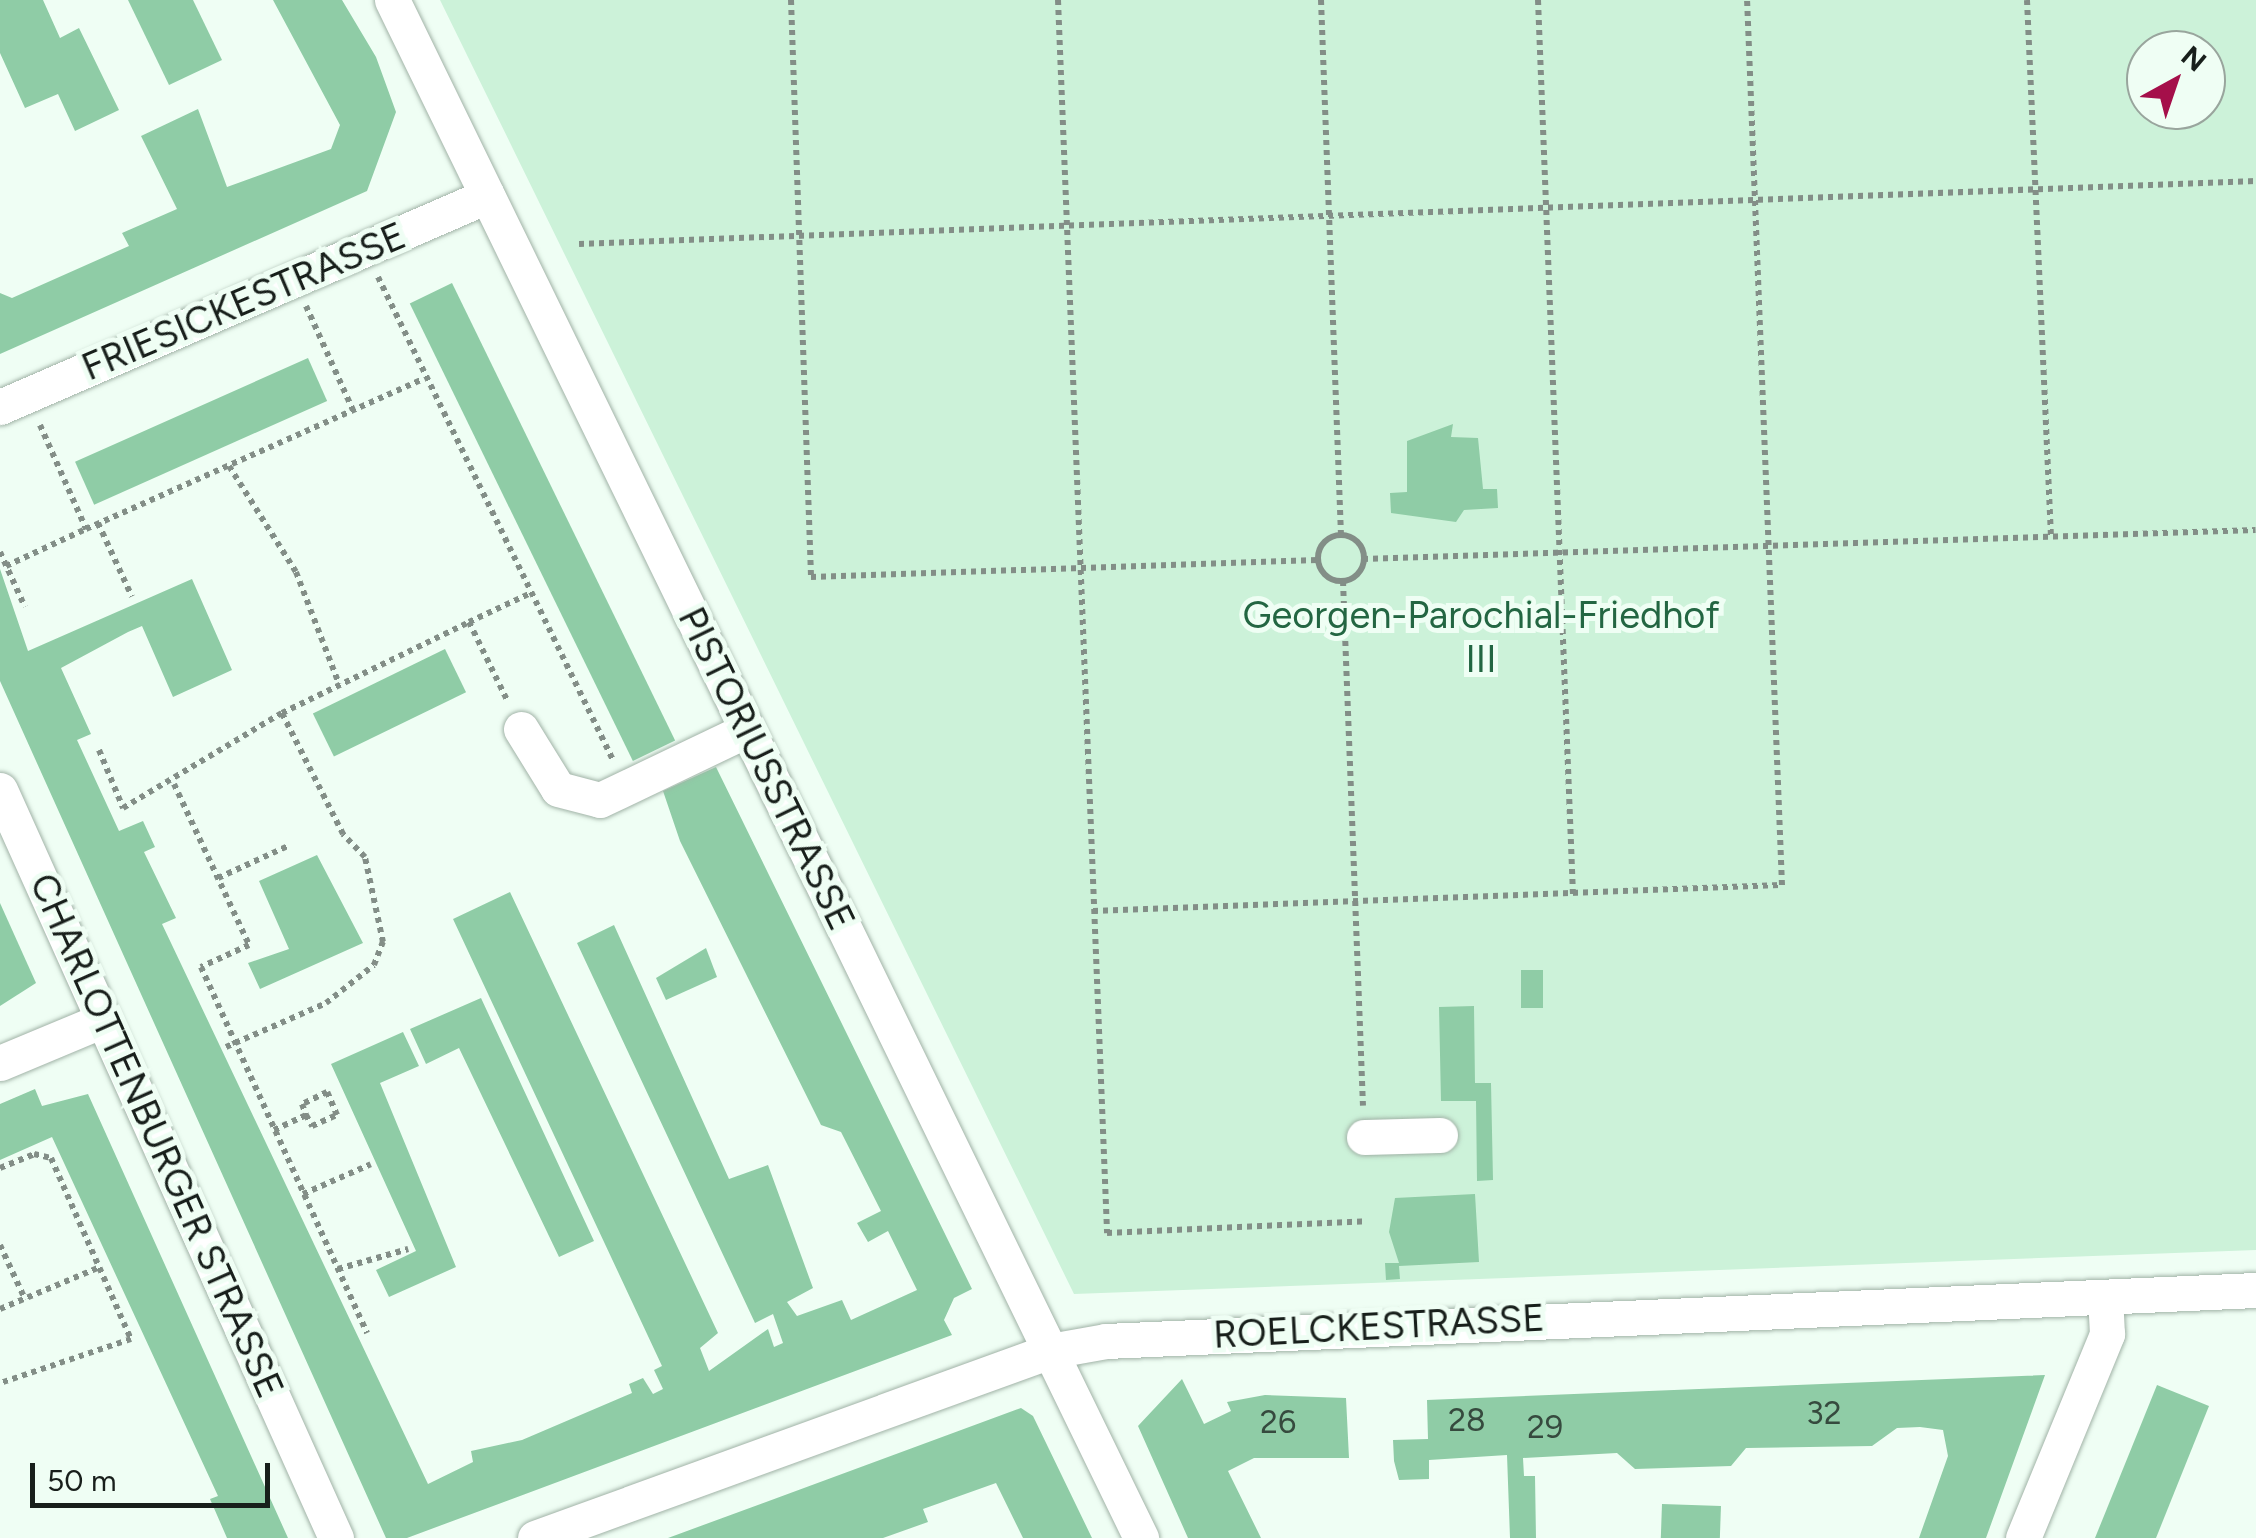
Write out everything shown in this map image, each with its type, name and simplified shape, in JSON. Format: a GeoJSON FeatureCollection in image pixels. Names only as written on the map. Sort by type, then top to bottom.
{"type":"FeatureCollection","features":[{"type":"Feature","properties":{"kind":"street","name":"PISTORIUSSTRASSE"},"geometry":{"type":"LineString","coordinates":[[392,0],[1141,1538]]}},
{"type":"Feature","properties":{"kind":"street","name":"FRIESICKESTRASSE"},"geometry":{"type":"LineString","coordinates":[[0,407],[487,196]]}},
{"type":"Feature","properties":{"kind":"street"},"geometry":{"type":"LineString","coordinates":[[522,728],[558,789],[576,799],[629,792],[746,730]]}},
{"type":"Feature","properties":{"kind":"street","name":"CHARLOTTENBURGER STRASSE"},"geometry":{"type":"LineString","coordinates":[[0,790],[336,1538]]}},
{"type":"Feature","properties":{"kind":"street"},"geometry":{"type":"LineString","coordinates":[[0,1064],[102,1020]]}},
{"type":"Feature","properties":{"kind":"street"},"geometry":{"type":"LineString","coordinates":[[1364,1137],[1440,1135]]}},
{"type":"Feature","properties":{"kind":"street","name":"ROELCKESTRASSE"},"geometry":{"type":"LineString","coordinates":[[536,1538],[1050,1350],[1508,1320],[2256,1290]]}},
{"type":"Feature","properties":{"kind":"street"},"geometry":{"type":"LineString","coordinates":[[2023,1538],[2107,1334],[2105,1297]]}},
{"type":"Feature","properties":{"kind":"path"},"geometry":{"type":"LineString","coordinates":[[791,0],[811,577],[1318,560],[1343,581]]}},
{"type":"Feature","properties":{"kind":"path"},"geometry":{"type":"LineString","coordinates":[[1058,0],[1107,1232],[1367,1221]]}},
{"type":"Feature","properties":{"kind":"path"},"geometry":{"type":"LineString","coordinates":[[1321,0],[1341,536],[1364,559]]}},
{"type":"Feature","properties":{"kind":"path"},"geometry":{"type":"LineString","coordinates":[[1538,0],[1563,553],[1573,894]]}},
{"type":"Feature","properties":{"kind":"path"},"geometry":{"type":"LineString","coordinates":[[1094,911],[1782,885],[1747,0]]}},
{"type":"Feature","properties":{"kind":"path"},"geometry":{"type":"LineString","coordinates":[[2027,0],[2050,536]]}},
{"type":"Feature","properties":{"kind":"path"},"geometry":{"type":"LineString","coordinates":[[578,244],[2256,180]]}},
{"type":"Feature","properties":{"kind":"path"},"geometry":{"type":"LineString","coordinates":[[377,274],[424,378],[629,792]]}},
{"type":"Feature","properties":{"kind":"path"},"geometry":{"type":"LineString","coordinates":[[306,306],[353,410]]}},
{"type":"Feature","properties":{"kind":"path"},"geometry":{"type":"LineString","coordinates":[[6,566],[424,378]]}},
{"type":"Feature","properties":{"kind":"path"},"geometry":{"type":"LineString","coordinates":[[39,424],[86,529]]}},
{"type":"Feature","properties":{"kind":"path"},"geometry":{"type":"LineString","coordinates":[[229,466],[296,572],[340,684]]}},
{"type":"Feature","properties":{"kind":"path"},"geometry":{"type":"LineString","coordinates":[[98,524],[132,598]]}},
{"type":"Feature","properties":{"kind":"path"},"geometry":{"type":"LineString","coordinates":[[1364,1137],[1343,581],[1364,559],[2256,530]]}},
{"type":"Feature","properties":{"kind":"path"},"geometry":{"type":"LineString","coordinates":[[1318,560],[1322,546],[1341,536]]}},
{"type":"Feature","properties":{"kind":"path"},"geometry":{"type":"LineString","coordinates":[[0,552],[25,607]]}},
{"type":"Feature","properties":{"kind":"path"},"geometry":{"type":"LineString","coordinates":[[99,750],[123,808],[174,784],[282,713],[531,592]]}},
{"type":"Feature","properties":{"kind":"path"},"geometry":{"type":"LineString","coordinates":[[469,622],[522,728]]}},
{"type":"Feature","properties":{"kind":"path"},"geometry":{"type":"LineString","coordinates":[[226,1047],[326,1003],[374,965],[382,942],[364,857],[343,834],[282,713]]}},
{"type":"Feature","properties":{"kind":"path"},"geometry":{"type":"LineString","coordinates":[[174,784],[249,945],[201,967],[366,1333]]}},
{"type":"Feature","properties":{"kind":"path"},"geometry":{"type":"LineString","coordinates":[[218,878],[290,845]]}},
{"type":"Feature","properties":{"kind":"path"},"geometry":{"type":"LineString","coordinates":[[328,1092],[336,1115],[312,1126],[306,1115],[302,1104],[328,1092]]}},
{"type":"Feature","properties":{"kind":"path"},"geometry":{"type":"LineString","coordinates":[[274,1130],[306,1115]]}},
{"type":"Feature","properties":{"kind":"path"},"geometry":{"type":"LineString","coordinates":[[0,1168],[34,1154],[51,1158],[131,1339],[35,1379],[2,1382],[0,1372]]}},
{"type":"Feature","properties":{"kind":"path"},"geometry":{"type":"LineString","coordinates":[[303,1194],[371,1164]]}},
{"type":"Feature","properties":{"kind":"path"},"geometry":{"type":"LineString","coordinates":[[0,1246],[24,1298]]}},
{"type":"Feature","properties":{"kind":"path"},"geometry":{"type":"LineString","coordinates":[[338,1269],[408,1249]]}},
{"type":"Feature","properties":{"kind":"path"},"geometry":{"type":"LineString","coordinates":[[0,1309],[100,1267]]}},
{"type":"Feature","properties":{"kind":"green space","name":"Georgen-Parochial-Friedhof III"},"geometry":{"type":"Polygon","coordinates":[[[440,0],[2256,0],[2256,1250],[1074,1294],[440,0]]]}},
{"type":"Feature","properties":{"kind":"building"},"geometry":{"type":"Polygon","coordinates":[[[0,0],[43,0],[60,38],[79,28],[119,110],[75,131],[58,94],[25,108],[0,53],[0,0]]]}},
{"type":"Feature","properties":{"kind":"building"},"geometry":{"type":"Polygon","coordinates":[[[128,0],[193,0],[222,60],[169,85],[128,0]]]}},
{"type":"Feature","properties":{"kind":"building"},"geometry":{"type":"Polygon","coordinates":[[[273,0],[342,0],[376,57],[396,112],[367,191],[0,354],[0,293],[12,298],[129,246],[122,233],[177,209],[141,136],[198,109],[227,187],[331,149],[340,125],[273,0]]]}},
{"type":"Feature","properties":{"kind":"building"},"geometry":{"type":"Polygon","coordinates":[[[452,283],[675,740],[633,761],[410,304],[452,283]]]}},
{"type":"Feature","properties":{"kind":"building"},"geometry":{"type":"Polygon","coordinates":[[[308,358],[327,401],[94,505],[75,462],[308,358]]]}},
{"type":"Feature","properties":{"kind":"building"},"geometry":{"type":"Polygon","coordinates":[[[1453,424],[1451,437],[1478,438],[1483,489],[1497,489],[1498,508],[1464,510],[1456,522],[1391,513],[1390,493],[1407,492],[1407,441],[1453,424]]]}},
{"type":"Feature","properties":{"kind":"building"},"geometry":{"type":"Polygon","coordinates":[[[0,569],[28,651],[192,579],[232,670],[173,697],[142,626],[128,632],[61,668],[91,734],[77,740],[119,831],[143,821],[155,847],[144,852],[176,918],[162,924],[428,1484],[473,1462],[471,1451],[522,1440],[632,1393],[629,1384],[643,1378],[653,1394],[663,1389],[654,1370],[662,1366],[453,919],[510,892],[718,1333],[700,1348],[709,1371],[768,1329],[774,1347],[783,1343],[773,1314],[755,1323],[577,943],[614,925],[729,1179],[768,1165],[813,1288],[787,1302],[797,1316],[842,1300],[851,1320],[917,1290],[888,1231],[868,1242],[857,1223],[881,1211],[841,1132],[821,1125],[680,841],[663,791],[716,767],[972,1289],[954,1298],[944,1320],[952,1335],[407,1538],[386,1538],[0,681],[0,569]]]}},
{"type":"Feature","properties":{"kind":"building"},"geometry":{"type":"Polygon","coordinates":[[[445,649],[466,692],[334,757],[313,713],[445,649]]]}},
{"type":"Feature","properties":{"kind":"building"},"geometry":{"type":"Polygon","coordinates":[[[317,855],[363,943],[260,989],[248,963],[289,949],[259,881],[317,855]]]}},
{"type":"Feature","properties":{"kind":"building"},"geometry":{"type":"Polygon","coordinates":[[[0,903],[36,983],[0,1006],[0,903]]]}},
{"type":"Feature","properties":{"kind":"building"},"geometry":{"type":"Polygon","coordinates":[[[706,948],[717,977],[666,1000],[656,978],[706,948]]]}},
{"type":"Feature","properties":{"kind":"building"},"geometry":{"type":"Polygon","coordinates":[[[1521,970],[1543,970],[1543,1008],[1521,1008],[1521,970]]]}},
{"type":"Feature","properties":{"kind":"building"},"geometry":{"type":"Polygon","coordinates":[[[481,998],[594,1241],[559,1257],[459,1048],[426,1064],[410,1029],[481,998]]]}},
{"type":"Feature","properties":{"kind":"building"},"geometry":{"type":"Polygon","coordinates":[[[1474,1006],[1475,1083],[1491,1083],[1493,1180],[1477,1181],[1476,1101],[1441,1101],[1439,1007],[1474,1006]]]}},
{"type":"Feature","properties":{"kind":"building"},"geometry":{"type":"Polygon","coordinates":[[[403,1032],[419,1066],[380,1083],[456,1267],[389,1297],[376,1270],[416,1251],[331,1064],[403,1032]]]}},
{"type":"Feature","properties":{"kind":"building"},"geometry":{"type":"Polygon","coordinates":[[[35,1089],[42,1106],[88,1094],[288,1538],[227,1538],[210,1499],[218,1496],[52,1137],[0,1160],[0,1104],[35,1089]]]}},
{"type":"Feature","properties":{"kind":"building"},"geometry":{"type":"Polygon","coordinates":[[[1475,1194],[1479,1262],[1399,1266],[1400,1279],[1386,1280],[1385,1263],[1399,1263],[1389,1232],[1395,1198],[1475,1194]]]}},
{"type":"Feature","properties":{"kind":"building"},"geometry":{"type":"Polygon","coordinates":[[[2045,1375],[1986,1538],[1919,1538],[1948,1456],[1943,1430],[1920,1427],[1897,1428],[1872,1446],[1746,1448],[1731,1466],[1635,1469],[1617,1453],[1523,1458],[1524,1476],[1535,1476],[1536,1538],[1510,1538],[1507,1455],[1429,1460],[1429,1479],[1399,1480],[1394,1461],[1393,1440],[1428,1439],[1427,1400],[2045,1375]]]}},
{"type":"Feature","properties":{"kind":"building"},"geometry":{"type":"Polygon","coordinates":[[[1182,1379],[1204,1424],[1231,1411],[1227,1402],[1265,1395],[1346,1398],[1349,1458],[1254,1458],[1228,1471],[1261,1538],[1188,1538],[1138,1426],[1182,1379]]]}},
{"type":"Feature","properties":{"kind":"building"},"geometry":{"type":"Polygon","coordinates":[[[2157,1385],[2209,1406],[2156,1538],[2095,1538],[2157,1385]]]}},
{"type":"Feature","properties":{"kind":"building"},"geometry":{"type":"Polygon","coordinates":[[[1021,1408],[1033,1416],[1092,1538],[1023,1538],[996,1483],[923,1509],[928,1522],[883,1538],[668,1538],[1021,1408]]]}},
{"type":"Feature","properties":{"kind":"building"},"geometry":{"type":"Polygon","coordinates":[[[1662,1504],[1721,1506],[1720,1538],[1661,1538],[1662,1504]]]}}]}
